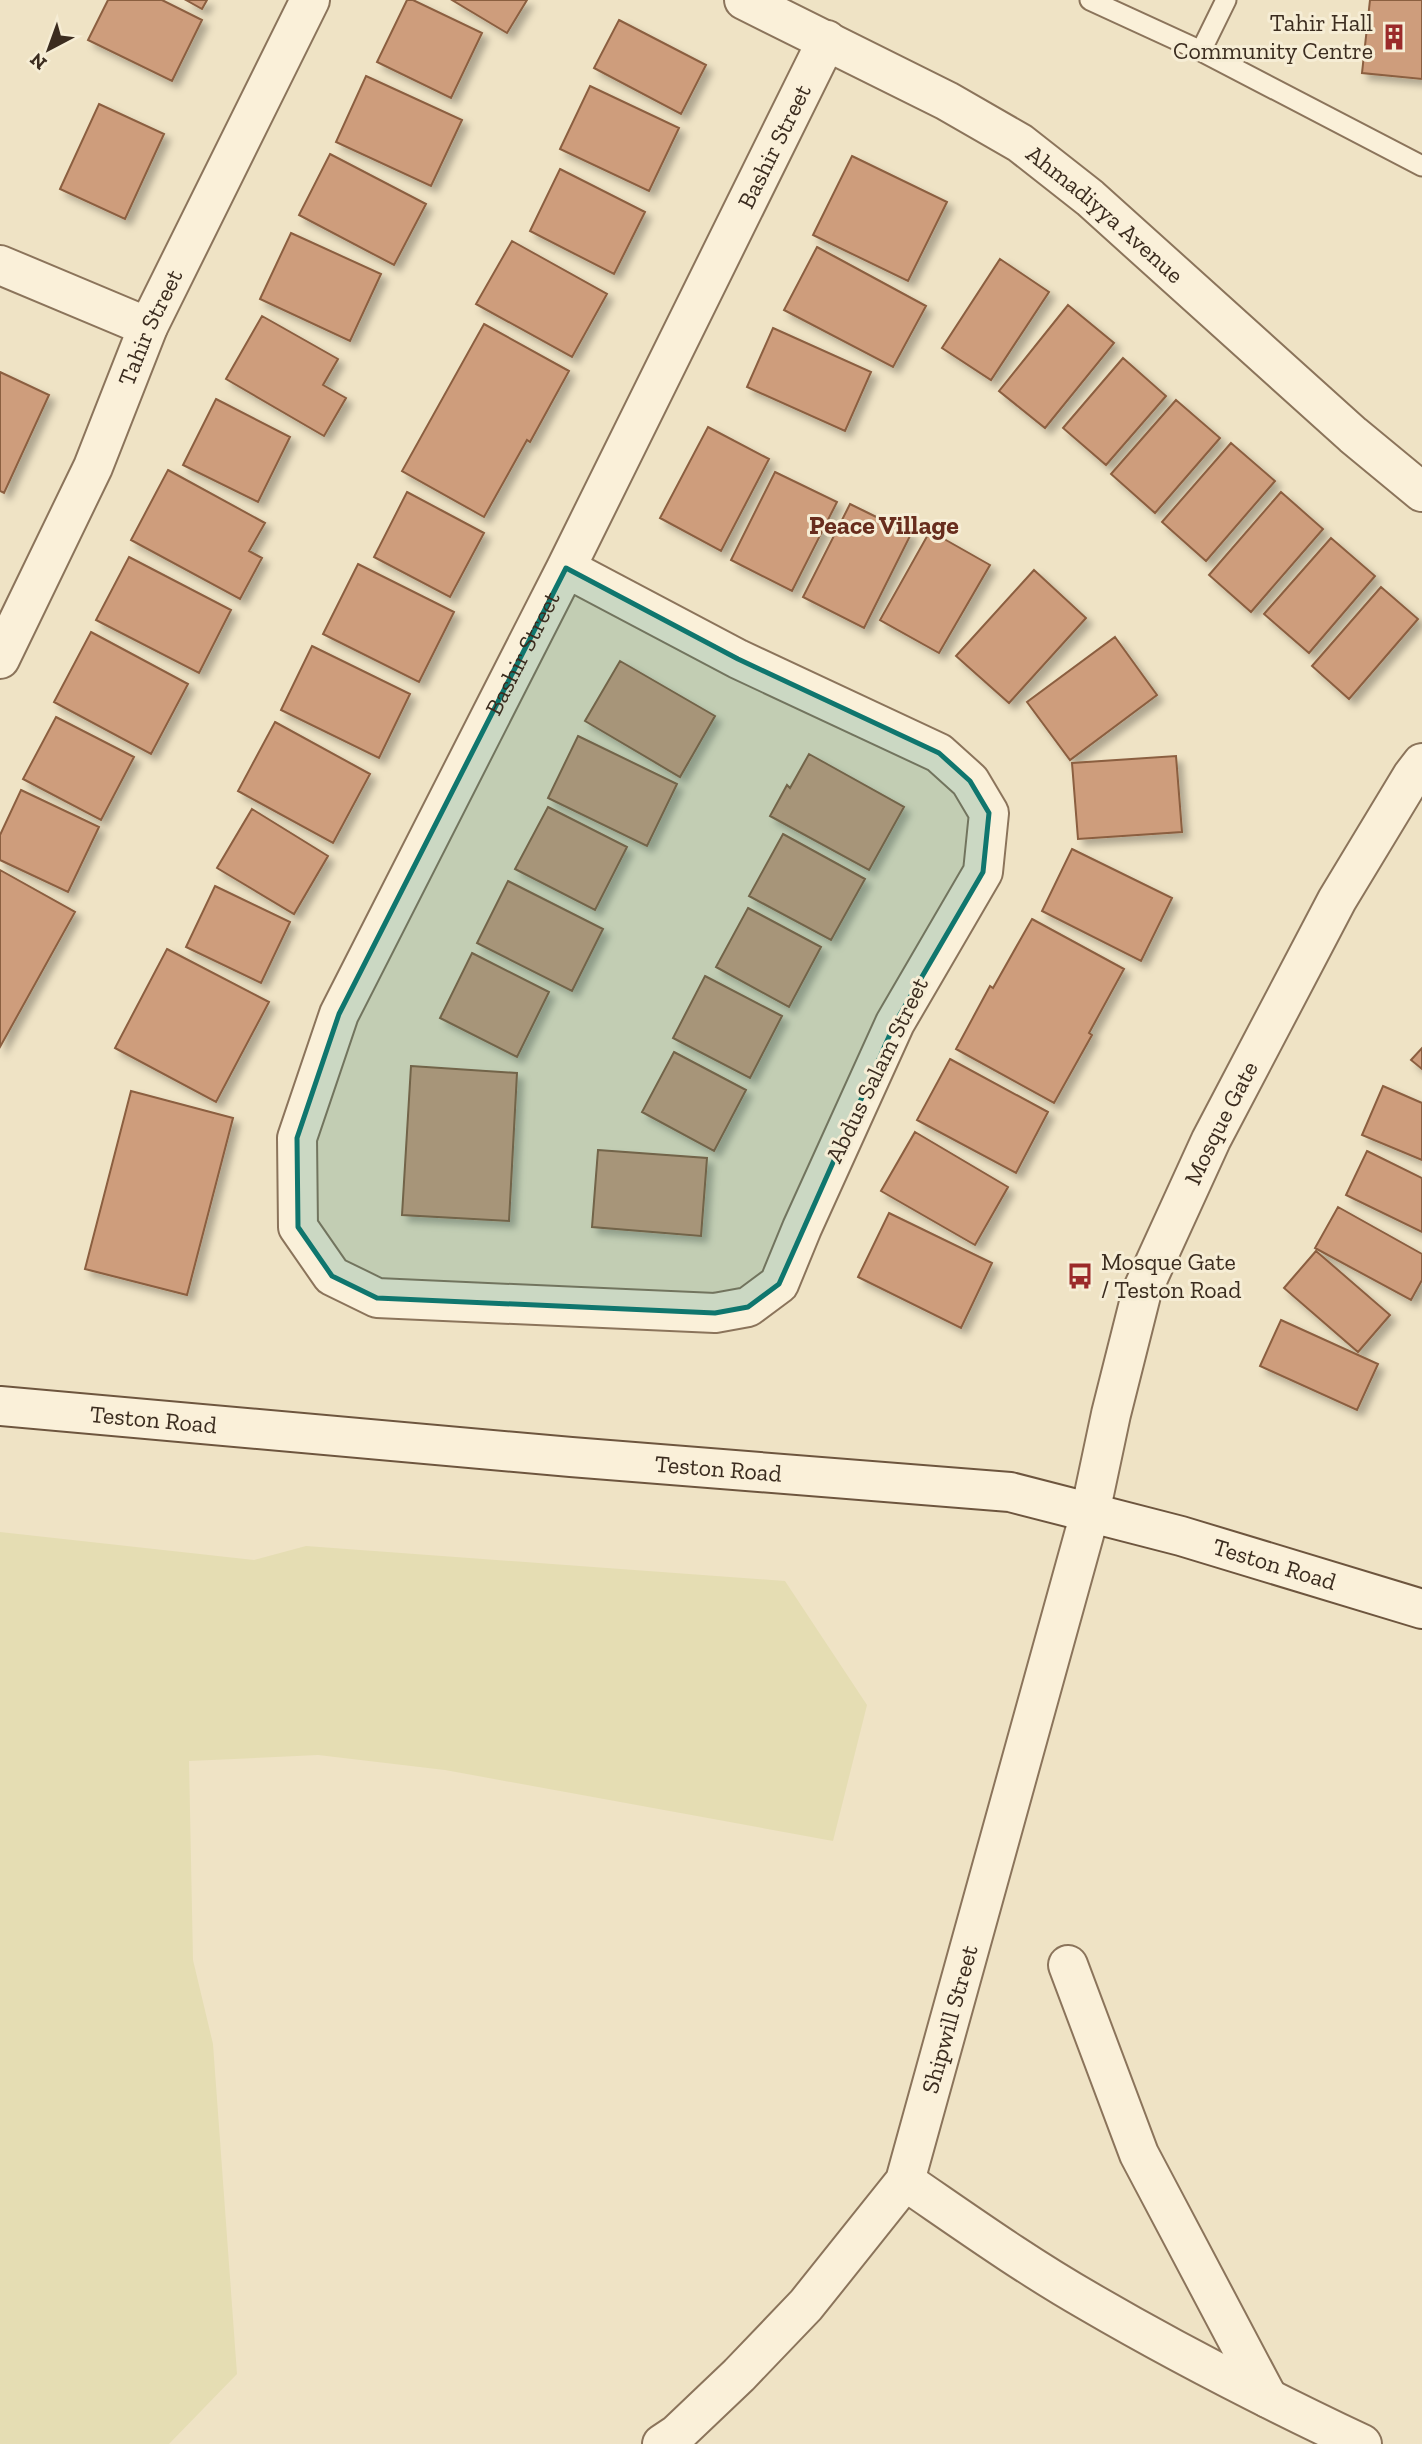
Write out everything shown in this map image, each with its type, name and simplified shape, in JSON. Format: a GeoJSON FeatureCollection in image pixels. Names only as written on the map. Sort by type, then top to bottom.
{"type":"FeatureCollection","features":[{"type":"Feature","properties":{"kind":"street","name":"Tahir Street"},"geometry":{"type":"LineString","coordinates":[[0,659],[93,467],[148,327],[310,0]]}},
{"type":"Feature","properties":{"kind":"street","name":"Ahmadiyya Avenue"},"geometry":{"type":"LineString","coordinates":[[744,0],[947,101],[1020,143],[1090,198],[1353,435],[1422,492]]}},
{"type":"Feature","properties":{"kind":"street","name":"Bashir Street"},"geometry":{"type":"LineString","coordinates":[[332,1276],[298,1227],[297,1138],[339,1014],[566,568],[827,40]]}},
{"type":"Feature","properties":{"kind":"street"},"geometry":{"type":"LineString","coordinates":[[0,265],[148,327]]}},
{"type":"Feature","properties":{"kind":"street","name":"Abdus Salam Street"},"geometry":{"type":"LineString","coordinates":[[332,1276],[377,1298],[715,1313],[748,1307],[779,1284],[895,1023],[983,872],[989,813],[970,781],[939,753],[738,659],[566,568]]}},
{"type":"Feature","properties":{"kind":"street","name":"Mosque Gate"},"geometry":{"type":"LineString","coordinates":[[1090,1513],[1111,1414],[1142,1291],[1210,1140],[1336,900],[1422,763]]}},
{"type":"Feature","properties":{"kind":"street","name":"Teston Road"},"geometry":{"type":"LineString","coordinates":[[0,1406],[160,1422],[1010,1492],[1181,1536],[1422,1609]]}},
{"type":"Feature","properties":{"kind":"street","name":"Shipwill Street"},"geometry":{"type":"LineString","coordinates":[[663,2444],[677,2434],[738,2375],[806,2305],[905,2181],[1090,1513]]}},
{"type":"Feature","properties":{"kind":"street"},"geometry":{"type":"LineString","coordinates":[[1068,1965],[1139,2154],[1268,2398]]}},
{"type":"Feature","properties":{"kind":"street"},"geometry":{"type":"LineString","coordinates":[[905,2181],[1003,2249],[1087,2300],[1209,2368],[1362,2444]]}},
{"type":"Feature","properties":{"kind":"lane"},"geometry":{"type":"LineString","coordinates":[[1090,0],[1201,51],[1422,166]]}},
{"type":"Feature","properties":{"kind":"lane"},"geometry":{"type":"LineString","coordinates":[[1201,51],[1226,0]]}},
{"type":"Feature","properties":{"kind":"highlighted area"},"geometry":{"type":"Polygon","coordinates":[[[566,568],[738,659],[939,753],[970,781],[989,813],[983,872],[895,1023],[779,1284],[748,1307],[715,1313],[377,1298],[332,1276],[298,1227],[297,1138],[339,1014],[566,568]]]}},
{"type":"Feature","properties":{"kind":"shaded area"},"geometry":{"type":"Polygon","coordinates":[[[0,1532],[254,1560],[306,1546],[785,1581],[867,1705],[833,1841],[445,1770],[318,1755],[189,1761],[193,1960],[213,2044],[237,2374],[169,2444],[0,2444],[0,1532]]]}},
{"type":"Feature","properties":{"kind":"building"},"geometry":{"type":"Polygon","coordinates":[[[108,0],[162,0],[202,20],[172,81],[88,40],[108,0]]]}},
{"type":"Feature","properties":{"kind":"building"},"geometry":{"type":"Polygon","coordinates":[[[186,0],[207,0],[202,9],[186,0]]]}},
{"type":"Feature","properties":{"kind":"building"},"geometry":{"type":"Polygon","coordinates":[[[407,0],[413,0],[482,33],[451,98],[377,62],[407,0]]]}},
{"type":"Feature","properties":{"kind":"building"},"geometry":{"type":"Polygon","coordinates":[[[452,0],[527,0],[507,33],[452,0]]]}},
{"type":"Feature","properties":{"kind":"building","name":"Tahir Hall Community Centre"},"geometry":{"type":"Polygon","coordinates":[[[1370,0],[1422,0],[1422,79],[1362,73],[1370,0]]]}},
{"type":"Feature","properties":{"kind":"building"},"geometry":{"type":"Polygon","coordinates":[[[619,20],[706,65],[681,114],[594,68],[619,20]]]}},
{"type":"Feature","properties":{"kind":"building"},"geometry":{"type":"Polygon","coordinates":[[[366,76],[462,120],[431,186],[336,142],[366,76]]]}},
{"type":"Feature","properties":{"kind":"building"},"geometry":{"type":"Polygon","coordinates":[[[590,86],[679,128],[649,191],[560,149],[590,86]]]}},
{"type":"Feature","properties":{"kind":"building"},"geometry":{"type":"Polygon","coordinates":[[[99,104],[164,134],[125,219],[60,189],[99,104]]]}},
{"type":"Feature","properties":{"kind":"building"},"geometry":{"type":"Polygon","coordinates":[[[330,154],[426,204],[394,265],[299,215],[330,154]]]}},
{"type":"Feature","properties":{"kind":"building"},"geometry":{"type":"Polygon","coordinates":[[[852,156],[947,202],[908,281],[813,235],[852,156]]]}},
{"type":"Feature","properties":{"kind":"building"},"geometry":{"type":"Polygon","coordinates":[[[560,169],[645,212],[614,274],[530,231],[560,169]]]}},
{"type":"Feature","properties":{"kind":"building"},"geometry":{"type":"Polygon","coordinates":[[[291,233],[381,274],[350,341],[260,299],[291,233]]]}},
{"type":"Feature","properties":{"kind":"building"},"geometry":{"type":"Polygon","coordinates":[[[512,241],[607,294],[572,357],[476,304],[512,241]]]}},
{"type":"Feature","properties":{"kind":"building"},"geometry":{"type":"Polygon","coordinates":[[[817,247],[926,306],[893,367],[784,310],[817,247]]]}},
{"type":"Feature","properties":{"kind":"building"},"geometry":{"type":"Polygon","coordinates":[[[1000,259],[1049,292],[991,380],[942,348],[1000,259]]]}},
{"type":"Feature","properties":{"kind":"building"},"geometry":{"type":"Polygon","coordinates":[[[1068,305],[1114,343],[1045,428],[999,391],[1068,305]]]}},
{"type":"Feature","properties":{"kind":"building"},"geometry":{"type":"Polygon","coordinates":[[[262,316],[338,359],[323,385],[346,398],[324,436],[226,379],[262,316]]]}},
{"type":"Feature","properties":{"kind":"building"},"geometry":{"type":"Polygon","coordinates":[[[484,324],[569,371],[484,517],[402,471],[484,324]]]}},
{"type":"Feature","properties":{"kind":"building"},"geometry":{"type":"Polygon","coordinates":[[[773,328],[871,372],[845,431],[747,387],[773,328]]]}},
{"type":"Feature","properties":{"kind":"building"},"geometry":{"type":"Polygon","coordinates":[[[1123,358],[1166,396],[1106,465],[1063,428],[1123,358]]]}},
{"type":"Feature","properties":{"kind":"building"},"geometry":{"type":"Polygon","coordinates":[[[0,372],[49,395],[4,493],[0,491],[0,372]]]}},
{"type":"Feature","properties":{"kind":"building"},"geometry":{"type":"Polygon","coordinates":[[[216,399],[290,437],[258,502],[183,465],[216,399]]]}},
{"type":"Feature","properties":{"kind":"building"},"geometry":{"type":"Polygon","coordinates":[[[1176,400],[1220,438],[1155,513],[1111,474],[1176,400]]]}},
{"type":"Feature","properties":{"kind":"building"},"geometry":{"type":"Polygon","coordinates":[[[708,427],[769,459],[721,551],[660,518],[708,427]]]}},
{"type":"Feature","properties":{"kind":"building"},"geometry":{"type":"Polygon","coordinates":[[[1231,443],[1275,481],[1206,561],[1162,522],[1231,443]]]}},
{"type":"Feature","properties":{"kind":"building"},"geometry":{"type":"Polygon","coordinates":[[[168,470],[265,523],[249,551],[262,558],[240,599],[131,540],[168,470]]]}},
{"type":"Feature","properties":{"kind":"building"},"geometry":{"type":"Polygon","coordinates":[[[775,472],[837,502],[792,591],[731,560],[775,472]]]}},
{"type":"Feature","properties":{"kind":"building"},"geometry":{"type":"Polygon","coordinates":[[[407,492],[484,533],[450,597],[374,557],[407,492]]]}},
{"type":"Feature","properties":{"kind":"building"},"geometry":{"type":"Polygon","coordinates":[[[1281,492],[1323,529],[1251,612],[1209,575],[1281,492]]]}},
{"type":"Feature","properties":{"kind":"building"},"geometry":{"type":"Polygon","coordinates":[[[850,504],[911,534],[864,628],[803,597],[850,504]]]}},
{"type":"Feature","properties":{"kind":"building"},"geometry":{"type":"Polygon","coordinates":[[[930,531],[990,565],[939,653],[880,620],[930,531]]]}},
{"type":"Feature","properties":{"kind":"building"},"geometry":{"type":"Polygon","coordinates":[[[1331,538],[1375,576],[1309,653],[1264,614],[1331,538]]]}},
{"type":"Feature","properties":{"kind":"building"},"geometry":{"type":"Polygon","coordinates":[[[129,557],[231,610],[199,673],[96,620],[129,557]]]}},
{"type":"Feature","properties":{"kind":"building"},"geometry":{"type":"Polygon","coordinates":[[[358,564],[454,612],[419,682],[323,634],[358,564]]]}},
{"type":"Feature","properties":{"kind":"building"},"geometry":{"type":"Polygon","coordinates":[[[1034,570],[1086,618],[1009,703],[956,656],[1034,570]]]}},
{"type":"Feature","properties":{"kind":"building"},"geometry":{"type":"Polygon","coordinates":[[[1381,587],[1418,619],[1349,699],[1312,666],[1381,587]]]}},
{"type":"Feature","properties":{"kind":"building"},"geometry":{"type":"Polygon","coordinates":[[[91,632],[188,684],[151,754],[54,702],[91,632]]]}},
{"type":"Feature","properties":{"kind":"building"},"geometry":{"type":"Polygon","coordinates":[[[1115,637],[1157,695],[1070,760],[1027,702],[1115,637]]]}},
{"type":"Feature","properties":{"kind":"building"},"geometry":{"type":"Polygon","coordinates":[[[312,646],[410,694],[379,758],[281,710],[312,646]]]}},
{"type":"Feature","properties":{"kind":"building"},"geometry":{"type":"Polygon","coordinates":[[[620,661],[715,716],[680,777],[585,721],[620,661]]]}},
{"type":"Feature","properties":{"kind":"building"},"geometry":{"type":"Polygon","coordinates":[[[56,717],[134,757],[101,820],[23,779],[56,717]]]}},
{"type":"Feature","properties":{"kind":"building"},"geometry":{"type":"Polygon","coordinates":[[[275,722],[370,774],[333,843],[238,791],[275,722]]]}},
{"type":"Feature","properties":{"kind":"building"},"geometry":{"type":"Polygon","coordinates":[[[578,736],[677,784],[647,846],[548,798],[578,736]]]}},
{"type":"Feature","properties":{"kind":"building"},"geometry":{"type":"Polygon","coordinates":[[[809,754],[904,807],[869,870],[770,816],[787,785],[790,788],[809,754]]]}},
{"type":"Feature","properties":{"kind":"building"},"geometry":{"type":"Polygon","coordinates":[[[1176,756],[1182,832],[1078,839],[1072,763],[1176,756]]]}},
{"type":"Feature","properties":{"kind":"building"},"geometry":{"type":"Polygon","coordinates":[[[21,790],[99,827],[68,892],[0,860],[0,835],[21,790]]]}},
{"type":"Feature","properties":{"kind":"building"},"geometry":{"type":"Polygon","coordinates":[[[548,807],[627,847],[595,910],[515,869],[548,807]]]}},
{"type":"Feature","properties":{"kind":"building"},"geometry":{"type":"Polygon","coordinates":[[[252,809],[328,856],[294,914],[217,868],[252,809]]]}},
{"type":"Feature","properties":{"kind":"building"},"geometry":{"type":"Polygon","coordinates":[[[783,834],[865,879],[831,940],[749,896],[783,834]]]}},
{"type":"Feature","properties":{"kind":"building"},"geometry":{"type":"Polygon","coordinates":[[[1072,849],[1172,898],[1141,961],[1042,911],[1072,849]]]}},
{"type":"Feature","properties":{"kind":"building"},"geometry":{"type":"Polygon","coordinates":[[[0,870],[75,912],[0,1047],[0,870]]]}},
{"type":"Feature","properties":{"kind":"building"},"geometry":{"type":"Polygon","coordinates":[[[508,881],[603,929],[572,991],[477,943],[508,881]]]}},
{"type":"Feature","properties":{"kind":"building"},"geometry":{"type":"Polygon","coordinates":[[[215,886],[290,922],[261,983],[186,947],[215,886]]]}},
{"type":"Feature","properties":{"kind":"building"},"geometry":{"type":"Polygon","coordinates":[[[748,908],[821,947],[789,1007],[716,967],[748,908]]]}},
{"type":"Feature","properties":{"kind":"building"},"geometry":{"type":"Polygon","coordinates":[[[1032,919],[1124,969],[1089,1033],[1092,1035],[1054,1103],[956,1049],[990,986],[993,988],[1032,919]]]}},
{"type":"Feature","properties":{"kind":"building"},"geometry":{"type":"Polygon","coordinates":[[[167,949],[269,1002],[216,1102],[115,1048],[167,949]]]}},
{"type":"Feature","properties":{"kind":"building"},"geometry":{"type":"Polygon","coordinates":[[[472,953],[549,992],[517,1057],[440,1018],[472,953]]]}},
{"type":"Feature","properties":{"kind":"building"},"geometry":{"type":"Polygon","coordinates":[[[705,976],[782,1016],[750,1078],[673,1038],[705,976]]]}},
{"type":"Feature","properties":{"kind":"building"},"geometry":{"type":"Polygon","coordinates":[[[1422,1048],[1422,1069],[1411,1060],[1422,1048]]]}},
{"type":"Feature","properties":{"kind":"building"},"geometry":{"type":"Polygon","coordinates":[[[674,1052],[746,1090],[714,1151],[642,1112],[674,1052]]]}},
{"type":"Feature","properties":{"kind":"building"},"geometry":{"type":"Polygon","coordinates":[[[950,1059],[1048,1112],[1016,1173],[917,1120],[950,1059]]]}},
{"type":"Feature","properties":{"kind":"building"},"geometry":{"type":"Polygon","coordinates":[[[411,1066],[517,1073],[509,1221],[402,1215],[411,1066]]]}},
{"type":"Feature","properties":{"kind":"building"},"geometry":{"type":"Polygon","coordinates":[[[1383,1086],[1422,1103],[1422,1160],[1362,1135],[1383,1086]]]}},
{"type":"Feature","properties":{"kind":"building"},"geometry":{"type":"Polygon","coordinates":[[[131,1091],[233,1118],[187,1295],[85,1269],[131,1091]]]}},
{"type":"Feature","properties":{"kind":"building"},"geometry":{"type":"Polygon","coordinates":[[[915,1132],[1008,1187],[975,1245],[881,1191],[915,1132]]]}},
{"type":"Feature","properties":{"kind":"building"},"geometry":{"type":"Polygon","coordinates":[[[598,1150],[707,1158],[701,1236],[592,1227],[598,1150]]]}},
{"type":"Feature","properties":{"kind":"building"},"geometry":{"type":"Polygon","coordinates":[[[1367,1151],[1422,1178],[1422,1232],[1346,1195],[1367,1151]]]}},
{"type":"Feature","properties":{"kind":"building"},"geometry":{"type":"Polygon","coordinates":[[[1338,1207],[1422,1254],[1422,1280],[1411,1300],[1315,1248],[1338,1207]]]}},
{"type":"Feature","properties":{"kind":"building"},"geometry":{"type":"Polygon","coordinates":[[[889,1213],[992,1263],[961,1328],[858,1277],[889,1213]]]}},
{"type":"Feature","properties":{"kind":"building"},"geometry":{"type":"Polygon","coordinates":[[[1316,1251],[1390,1315],[1358,1352],[1284,1288],[1316,1251]]]}},
{"type":"Feature","properties":{"kind":"building"},"geometry":{"type":"Polygon","coordinates":[[[1281,1320],[1378,1364],[1357,1410],[1260,1366],[1281,1320]]]}},
{"type":"Feature","properties":{"kind":"place","name":"Tahir Hall Community Centre"},"geometry":{"type":"Point","coordinates":[1394,37]}},
{"type":"Feature","properties":{"kind":"place","name":"Mosque Gate / Teston Road"},"geometry":{"type":"Point","coordinates":[1080,1276]}},
{"type":"Feature","properties":{"kind":"district","name":"Peace Village"},"geometry":{"type":"Point","coordinates":[884,525]}}]}
